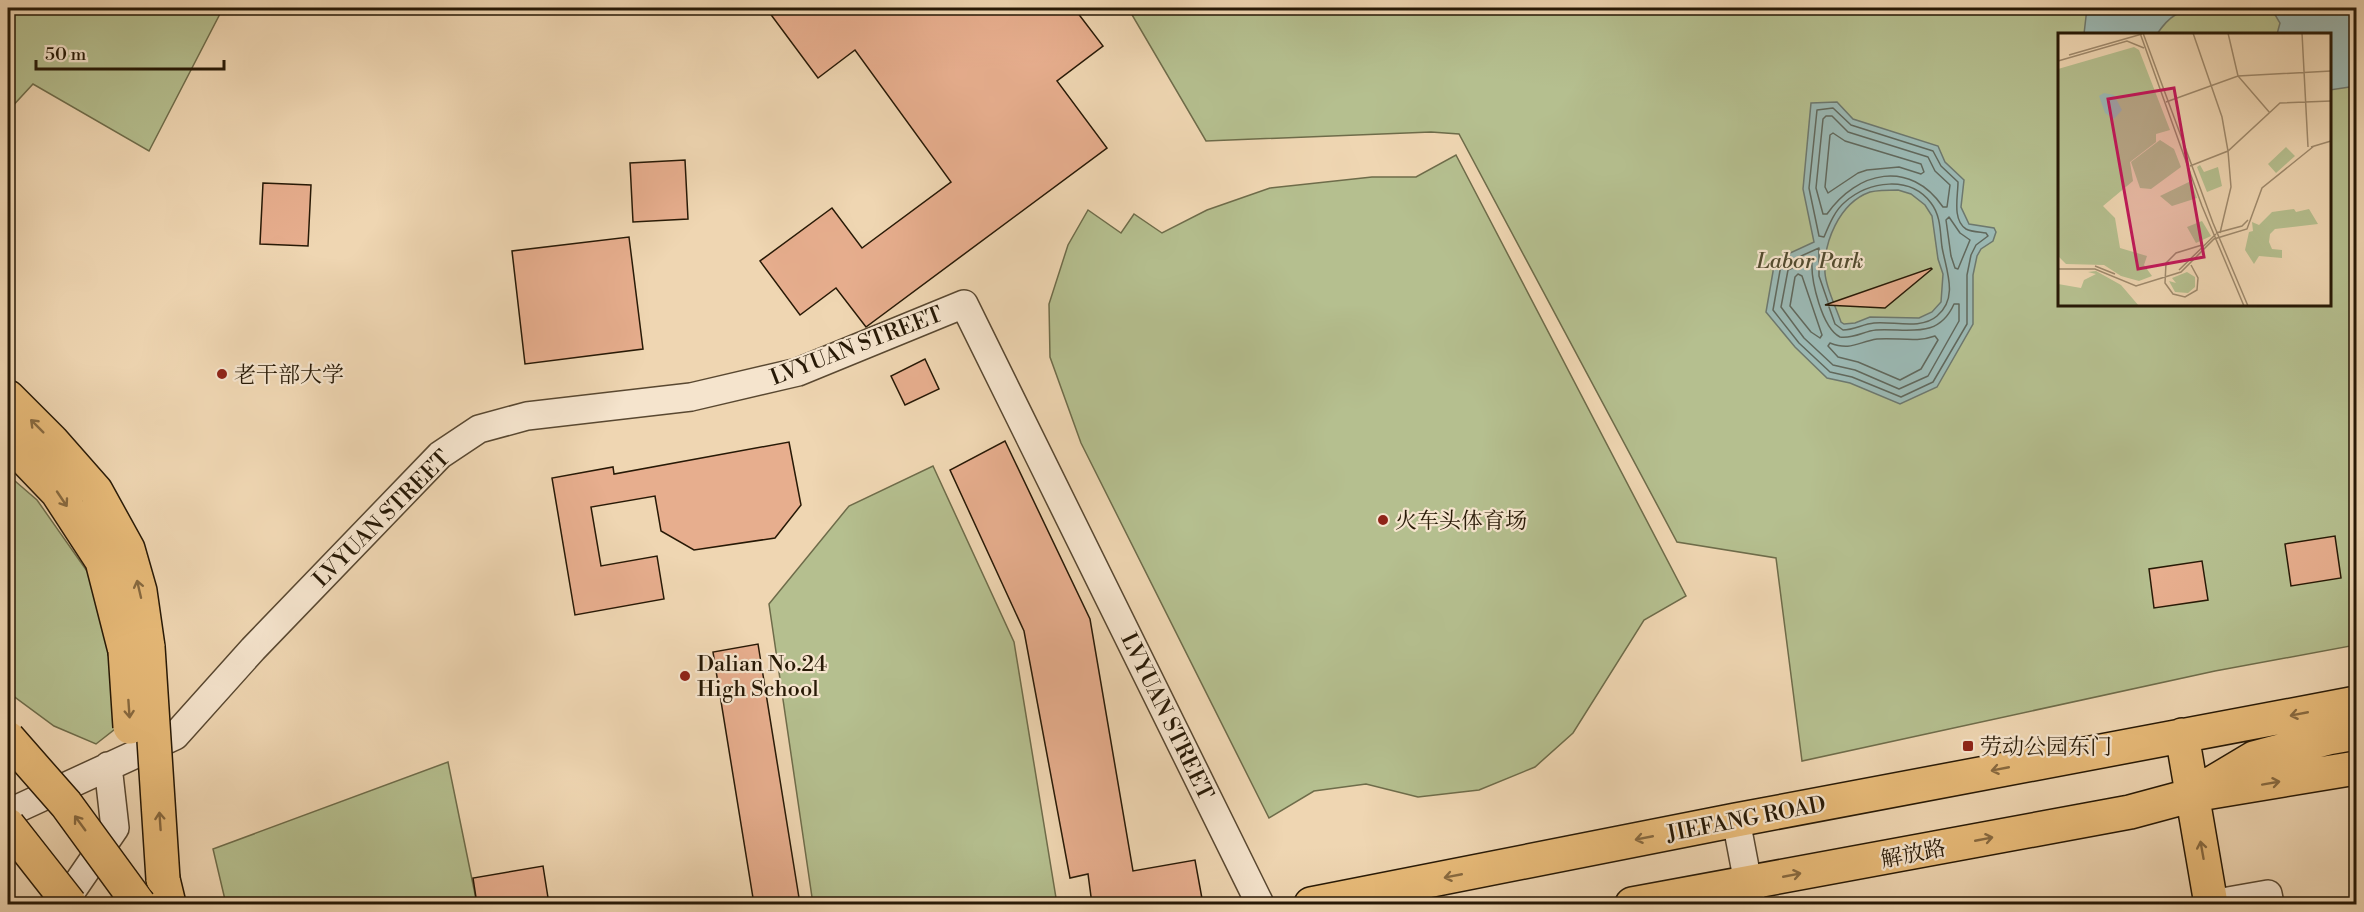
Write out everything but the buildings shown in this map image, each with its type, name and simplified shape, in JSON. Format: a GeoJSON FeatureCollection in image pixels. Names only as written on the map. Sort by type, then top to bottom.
{"type":"FeatureCollection","features":[{"type":"Feature","properties":{"kind":"main road"},"geometry":{"type":"LineString","coordinates":[[8,397],[52,441],[96,491],[128,549],[140,591],[136,649],[151,893]]}},
{"type":"Feature","properties":{"kind":"main road"},"geometry":{"type":"LineString","coordinates":[[8,441],[57,492],[102,561],[136,649]]}},
{"type":"Feature","properties":{"kind":"main road"},"geometry":{"type":"LineString","coordinates":[[2211,904],[2182,735],[2356,703]]}},
{"type":"Feature","properties":{"kind":"main road","name":"JIEFANG ROAD"},"geometry":{"type":"LineString","coordinates":[[1311,904],[2182,735]]}},
{"type":"Feature","properties":{"kind":"main road"},"geometry":{"type":"LineString","coordinates":[[2193,795],[2254,758],[2342,736]]}},
{"type":"Feature","properties":{"kind":"main road"},"geometry":{"type":"LineString","coordinates":[[8,738],[66,804],[151,893]]}},
{"type":"Feature","properties":{"kind":"main road"},"geometry":{"type":"LineString","coordinates":[[2193,795],[2356,768]]}},
{"type":"Feature","properties":{"kind":"main road","name":"解放路"},"geometry":{"type":"LineString","coordinates":[[1632,904],[1750,894],[2130,812],[2193,795]]}},
{"type":"Feature","properties":{"kind":"main road"},"geometry":{"type":"LineString","coordinates":[[8,825],[70,904]]}},
{"type":"Feature","properties":{"kind":"street","name":"LVYUAN STREET"},"geometry":{"type":"LineString","coordinates":[[108,766],[175,736],[253,649],[440,454],[478,429],[527,416],[691,397],[798,372],[964,304],[1260,904]]}},
{"type":"Feature","properties":{"kind":"street"},"geometry":{"type":"LineString","coordinates":[[8,813],[108,766],[115,828],[63,904]]}},
{"type":"Feature","properties":{"kind":"street"},"geometry":{"type":"LineString","coordinates":[[1736,820],[1750,894]]}},
{"type":"Feature","properties":{"kind":"street"},"geometry":{"type":"LineString","coordinates":[[2211,904],[2268,894],[2270,904]]}},
{"type":"Feature","properties":{"kind":"green space"},"geometry":{"type":"Polygon","coordinates":[[[8,8],[223,8],[149,151],[33,84],[8,111],[8,8]]]}},
{"type":"Feature","properties":{"kind":"green space","name":"Labor Park"},"geometry":{"type":"Polygon","coordinates":[[[1128,8],[2356,8],[2356,645],[2215,671],[1802,761],[1776,558],[1677,542],[1459,134],[1431,132],[1206,141],[1128,8]]]}},
{"type":"Feature","properties":{"kind":"green space","name":"火车头体育场"},"geometry":{"type":"Polygon","coordinates":[[[1456,155],[1686,596],[1644,620],[1573,733],[1535,767],[1479,790],[1418,797],[1366,784],[1314,791],[1269,818],[1081,443],[1050,357],[1049,304],[1068,245],[1088,210],[1121,233],[1134,214],[1162,233],[1207,210],[1270,188],[1372,177],[1416,177],[1456,155]]]}},
{"type":"Feature","properties":{"kind":"green space"},"geometry":{"type":"Polygon","coordinates":[[[933,466],[1014,642],[1057,904],[813,904],[769,604],[849,506],[933,466]]]}},
{"type":"Feature","properties":{"kind":"green space"},"geometry":{"type":"Polygon","coordinates":[[[8,475],[37,500],[94,581],[124,657],[115,729],[96,744],[54,726],[8,692],[8,475]]]}},
{"type":"Feature","properties":{"kind":"green space"},"geometry":{"type":"Polygon","coordinates":[[[448,762],[477,904],[226,904],[213,849],[448,762]]]}},
{"type":"Feature","properties":{"kind":"water"},"geometry":{"type":"Polygon","coordinates":[[[2087,8],[2201,8],[2175,15],[2158,33],[2084,33],[2087,8]]]}},
{"type":"Feature","properties":{"kind":"water"},"geometry":{"type":"Polygon","coordinates":[[[2271,8],[2356,8],[2356,86],[2331,90],[2331,33],[2277,33],[2280,23],[2271,8]]]}},
{"type":"Feature","properties":{"kind":"water"},"geometry":{"type":"Polygon","coordinates":[[[1837,102],[1853,119],[1938,146],[1945,162],[1964,180],[1961,207],[1969,224],[1994,228],[1996,232],[1993,241],[1981,249],[1977,256],[1973,275],[1973,324],[1937,387],[1900,404],[1850,383],[1827,378],[1795,347],[1766,312],[1775,260],[1814,242],[1803,189],[1811,103],[1837,102]],[[1898,190],[1870,192],[1859,197],[1850,205],[1835,225],[1827,249],[1825,273],[1831,298],[1844,324],[1855,323],[1870,317],[1919,318],[1932,312],[1941,302],[1943,274],[1938,259],[1932,216],[1925,205],[1911,194],[1898,190]]]}},
{"type":"Feature","properties":{"kind":"place","name":"老干部大学"},"geometry":{"type":"Point","coordinates":[222,374]}},
{"type":"Feature","properties":{"kind":"place","name":"火车头体育场"},"geometry":{"type":"Point","coordinates":[1383,520]}},
{"type":"Feature","properties":{"kind":"place","name":"Dalian No.24 High School"},"geometry":{"type":"Point","coordinates":[685,676]}},
{"type":"Feature","properties":{"kind":"place","name":"劳动公园东门"},"geometry":{"type":"Point","coordinates":[1968,746]}}]}
